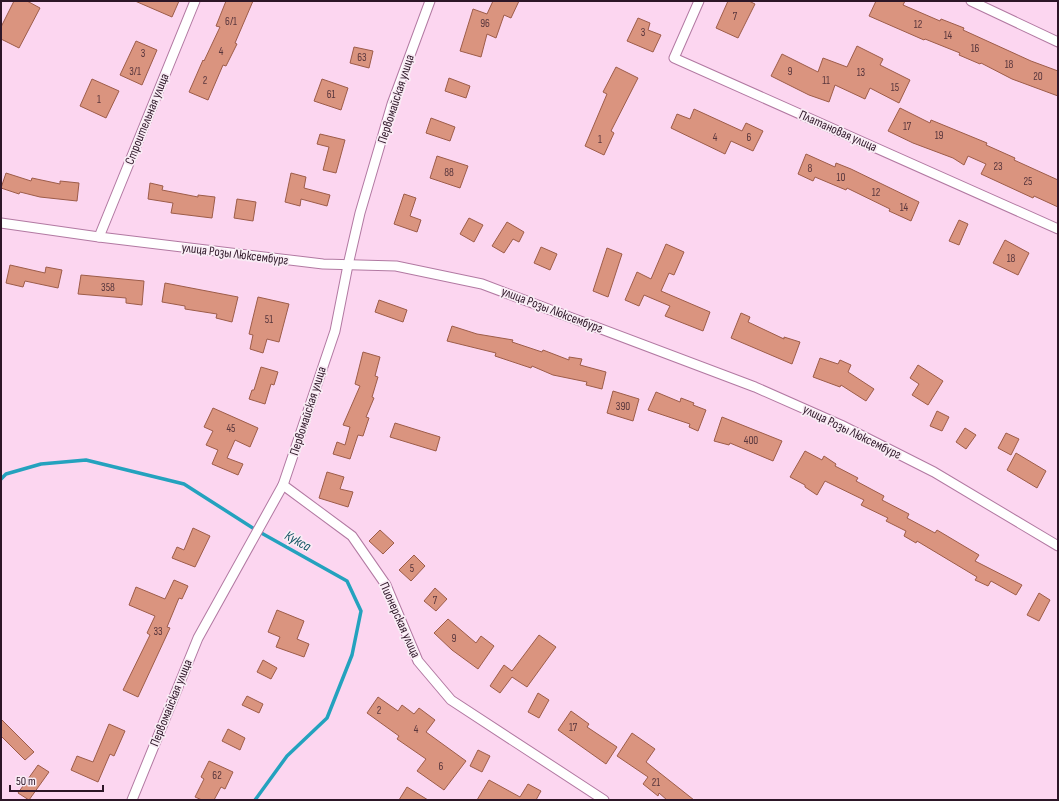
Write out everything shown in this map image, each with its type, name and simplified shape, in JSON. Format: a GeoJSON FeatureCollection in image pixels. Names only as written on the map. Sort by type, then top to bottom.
{"type":"FeatureCollection","features":[{"type":"Feature","properties":{"kind":"street","name":"Строительная улица"},"geometry":{"type":"LineString","coordinates":[[99,238],[195,1]]}},
{"type":"Feature","properties":{"kind":"street","name":"Первомайская улица"},"geometry":{"type":"LineString","coordinates":[[132,800],[198,638],[283,485],[335,331],[360,213],[392,104],[430,1]]}},
{"type":"Feature","properties":{"kind":"street","name":"Платановая улица"},"geometry":{"type":"LineString","coordinates":[[699,1],[674,58],[1058,229]]}},
{"type":"Feature","properties":{"kind":"street"},"geometry":{"type":"LineString","coordinates":[[971,1],[1058,42]]}},
{"type":"Feature","properties":{"kind":"street","name":"улица Розы Люксембург"},"geometry":{"type":"LineString","coordinates":[[1,223],[99,238],[323,264],[396,266],[482,284],[755,387],[841,425],[934,472],[1058,546]]}},
{"type":"Feature","properties":{"kind":"street","name":"Пионерская улица"},"geometry":{"type":"LineString","coordinates":[[283,485],[352,536],[386,585],[418,661],[450,700],[604,800]]}},
{"type":"Feature","properties":{"kind":"building"},"geometry":{"type":"Polygon","coordinates":[[[14,1],[27,1],[40,8],[19,48],[1,39],[1,27],[14,1]]]}},
{"type":"Feature","properties":{"kind":"building"},"geometry":{"type":"Polygon","coordinates":[[[135,1],[179,1],[172,17],[135,1]]]}},
{"type":"Feature","properties":{"kind":"building"},"geometry":{"type":"Polygon","coordinates":[[[226,1],[253,1],[235,43],[237,44],[226,66],[223,65],[208,100],[189,92],[220,27],[216,26],[226,1]]]}},
{"type":"Feature","properties":{"kind":"building"},"geometry":{"type":"Polygon","coordinates":[[[493,1],[519,1],[511,18],[504,15],[496,38],[487,34],[481,57],[460,51],[473,9],[487,14],[493,1]]]}},
{"type":"Feature","properties":{"kind":"building"},"geometry":{"type":"Polygon","coordinates":[[[728,1],[749,1],[755,4],[738,38],[716,28],[728,1]]]}},
{"type":"Feature","properties":{"kind":"building"},"geometry":{"type":"Polygon","coordinates":[[[876,1],[905,1],[903,5],[940,21],[941,19],[964,28],[963,30],[1031,61],[1058,71],[1058,96],[1012,79],[981,63],[980,64],[959,55],[960,53],[925,39],[924,40],[869,16],[876,1]]]}},
{"type":"Feature","properties":{"kind":"building"},"geometry":{"type":"Polygon","coordinates":[[[638,18],[650,23],[648,30],[661,35],[653,52],[627,41],[638,18]]]}},
{"type":"Feature","properties":{"kind":"building"},"geometry":{"type":"Polygon","coordinates":[[[136,41],[157,50],[142,85],[120,75],[136,41]]]}},
{"type":"Feature","properties":{"kind":"building"},"geometry":{"type":"Polygon","coordinates":[[[857,46],[883,59],[880,65],[910,80],[899,103],[870,88],[865,99],[835,85],[829,102],[809,95],[771,76],[782,54],[818,72],[823,58],[847,67],[857,46]]]}},
{"type":"Feature","properties":{"kind":"building"},"geometry":{"type":"Polygon","coordinates":[[[354,47],[373,51],[369,68],[350,63],[354,47]]]}},
{"type":"Feature","properties":{"kind":"building"},"geometry":{"type":"Polygon","coordinates":[[[616,67],[638,78],[611,131],[614,133],[604,155],[585,146],[607,94],[603,92],[616,67]]]}},
{"type":"Feature","properties":{"kind":"building"},"geometry":{"type":"Polygon","coordinates":[[[449,78],[470,86],[466,98],[445,91],[449,78]]]}},
{"type":"Feature","properties":{"kind":"building"},"geometry":{"type":"Polygon","coordinates":[[[92,79],[119,91],[106,118],[80,106],[92,79]]]}},
{"type":"Feature","properties":{"kind":"building"},"geometry":{"type":"Polygon","coordinates":[[[322,79],[348,88],[341,110],[314,101],[322,79]]]}},
{"type":"Feature","properties":{"kind":"building"},"geometry":{"type":"Polygon","coordinates":[[[900,108],[930,123],[931,120],[987,143],[986,145],[1015,158],[1014,160],[1058,180],[1058,207],[1034,196],[1033,198],[981,174],[986,164],[968,156],[964,165],[953,158],[913,143],[888,131],[900,108]]]}},
{"type":"Feature","properties":{"kind":"building"},"geometry":{"type":"Polygon","coordinates":[[[694,109],[742,131],[746,123],[763,131],[753,151],[731,141],[725,154],[671,128],[677,114],[690,119],[694,109]]]}},
{"type":"Feature","properties":{"kind":"building"},"geometry":{"type":"Polygon","coordinates":[[[431,118],[455,127],[450,141],[426,133],[431,118]]]}},
{"type":"Feature","properties":{"kind":"building"},"geometry":{"type":"Polygon","coordinates":[[[320,134],[345,140],[336,173],[323,170],[329,147],[317,144],[320,134]]]}},
{"type":"Feature","properties":{"kind":"building"},"geometry":{"type":"Polygon","coordinates":[[[806,154],[835,167],[836,163],[851,169],[919,202],[911,221],[847,188],[846,190],[815,177],[813,181],[798,174],[806,154]]]}},
{"type":"Feature","properties":{"kind":"building"},"geometry":{"type":"Polygon","coordinates":[[[437,156],[468,166],[460,188],[430,178],[437,156]]]}},
{"type":"Feature","properties":{"kind":"building"},"geometry":{"type":"Polygon","coordinates":[[[6,173],[31,181],[32,178],[60,184],[60,181],[79,183],[77,201],[40,197],[20,192],[19,194],[1,188],[6,173]]]}},
{"type":"Feature","properties":{"kind":"building"},"geometry":{"type":"Polygon","coordinates":[[[291,173],[306,177],[304,188],[330,195],[327,206],[301,199],[300,206],[285,202],[291,173]]]}},
{"type":"Feature","properties":{"kind":"building"},"geometry":{"type":"Polygon","coordinates":[[[150,183],[163,186],[162,190],[198,197],[198,195],[215,197],[212,218],[171,213],[173,203],[148,199],[150,183]]]}},
{"type":"Feature","properties":{"kind":"building"},"geometry":{"type":"Polygon","coordinates":[[[404,194],[416,198],[410,216],[421,220],[417,232],[394,224],[404,194]]]}},
{"type":"Feature","properties":{"kind":"building"},"geometry":{"type":"Polygon","coordinates":[[[237,199],[256,202],[253,221],[234,218],[237,199]]]}},
{"type":"Feature","properties":{"kind":"building"},"geometry":{"type":"Polygon","coordinates":[[[469,218],[483,225],[474,242],[460,234],[469,218]]]}},
{"type":"Feature","properties":{"kind":"building"},"geometry":{"type":"Polygon","coordinates":[[[959,220],[968,224],[959,245],[949,241],[959,220]]]}},
{"type":"Feature","properties":{"kind":"building"},"geometry":{"type":"Polygon","coordinates":[[[507,222],[524,232],[519,242],[513,239],[504,253],[492,246],[507,222]]]}},
{"type":"Feature","properties":{"kind":"building"},"geometry":{"type":"Polygon","coordinates":[[[1005,240],[1029,253],[1018,275],[993,263],[1005,240]]]}},
{"type":"Feature","properties":{"kind":"building"},"geometry":{"type":"Polygon","coordinates":[[[666,244],[684,252],[674,275],[669,273],[661,291],[710,312],[703,331],[665,316],[670,306],[644,295],[639,306],[625,300],[637,272],[651,279],[666,244]]]}},
{"type":"Feature","properties":{"kind":"building"},"geometry":{"type":"Polygon","coordinates":[[[541,247],[557,254],[550,270],[534,263],[541,247]]]}},
{"type":"Feature","properties":{"kind":"building"},"geometry":{"type":"Polygon","coordinates":[[[607,248],[622,254],[608,297],[593,291],[607,248]]]}},
{"type":"Feature","properties":{"kind":"building"},"geometry":{"type":"Polygon","coordinates":[[[10,265],[45,273],[46,267],[62,270],[58,288],[25,281],[23,287],[6,283],[10,265]]]}},
{"type":"Feature","properties":{"kind":"building"},"geometry":{"type":"Polygon","coordinates":[[[81,275],[144,281],[142,305],[126,303],[126,298],[78,294],[81,275]]]}},
{"type":"Feature","properties":{"kind":"building"},"geometry":{"type":"Polygon","coordinates":[[[165,283],[238,297],[232,322],[216,318],[217,314],[185,309],[185,306],[162,302],[165,283]]]}},
{"type":"Feature","properties":{"kind":"building"},"geometry":{"type":"Polygon","coordinates":[[[258,297],[289,304],[279,342],[267,339],[263,353],[250,349],[253,335],[249,334],[258,297]]]}},
{"type":"Feature","properties":{"kind":"building"},"geometry":{"type":"Polygon","coordinates":[[[379,300],[407,310],[403,322],[375,312],[379,300]]]}},
{"type":"Feature","properties":{"kind":"building"},"geometry":{"type":"Polygon","coordinates":[[[741,313],[750,317],[748,322],[784,339],[784,337],[800,342],[792,364],[731,338],[741,313]]]}},
{"type":"Feature","properties":{"kind":"building"},"geometry":{"type":"Polygon","coordinates":[[[452,326],[477,334],[513,340],[512,342],[542,352],[543,350],[569,360],[569,357],[582,359],[580,365],[606,372],[602,389],[586,385],[587,382],[553,375],[532,366],[531,368],[495,356],[496,353],[447,341],[452,326]]]}},
{"type":"Feature","properties":{"kind":"building"},"geometry":{"type":"Polygon","coordinates":[[[363,352],[380,357],[375,376],[378,377],[372,397],[374,398],[366,417],[369,418],[363,436],[358,435],[350,459],[333,454],[337,442],[345,445],[350,427],[343,425],[360,386],[355,384],[363,352]]]}},
{"type":"Feature","properties":{"kind":"building"},"geometry":{"type":"Polygon","coordinates":[[[820,358],[838,364],[840,360],[851,365],[848,372],[874,389],[866,401],[841,385],[840,387],[813,377],[820,358]]]}},
{"type":"Feature","properties":{"kind":"building"},"geometry":{"type":"Polygon","coordinates":[[[918,365],[943,381],[928,405],[912,395],[919,384],[910,378],[918,365]]]}},
{"type":"Feature","properties":{"kind":"building"},"geometry":{"type":"Polygon","coordinates":[[[261,367],[278,372],[274,385],[271,384],[265,404],[249,399],[252,390],[254,390],[261,367]]]}},
{"type":"Feature","properties":{"kind":"building"},"geometry":{"type":"Polygon","coordinates":[[[613,391],[639,399],[633,421],[607,413],[613,391]]]}},
{"type":"Feature","properties":{"kind":"building"},"geometry":{"type":"Polygon","coordinates":[[[656,392],[680,402],[681,398],[706,410],[698,431],[689,427],[690,424],[648,410],[656,392]]]}},
{"type":"Feature","properties":{"kind":"building"},"geometry":{"type":"Polygon","coordinates":[[[213,408],[258,428],[250,447],[235,440],[227,458],[243,464],[238,475],[212,464],[218,450],[206,445],[213,431],[204,427],[213,408]]]}},
{"type":"Feature","properties":{"kind":"building"},"geometry":{"type":"Polygon","coordinates":[[[937,411],[949,417],[942,431],[930,426],[937,411]]]}},
{"type":"Feature","properties":{"kind":"building"},"geometry":{"type":"Polygon","coordinates":[[[722,417],[782,441],[773,461],[730,443],[729,445],[714,441],[722,417]]]}},
{"type":"Feature","properties":{"kind":"building"},"geometry":{"type":"Polygon","coordinates":[[[395,423],[440,437],[436,451],[390,437],[395,423]]]}},
{"type":"Feature","properties":{"kind":"building"},"geometry":{"type":"Polygon","coordinates":[[[965,428],[976,435],[966,449],[956,442],[965,428]]]}},
{"type":"Feature","properties":{"kind":"building"},"geometry":{"type":"Polygon","coordinates":[[[1006,433],[1019,439],[1011,455],[998,448],[1006,433]]]}},
{"type":"Feature","properties":{"kind":"building"},"geometry":{"type":"Polygon","coordinates":[[[805,451],[822,460],[824,456],[836,464],[835,466],[858,478],[856,481],[884,496],[882,500],[909,514],[907,518],[935,533],[937,530],[979,555],[975,561],[1022,585],[1016,595],[991,581],[988,586],[975,580],[977,577],[917,541],[916,543],[904,536],[906,531],[886,521],[888,518],[861,505],[864,500],[825,481],[817,495],[805,487],[805,485],[790,477],[805,451]]]}},
{"type":"Feature","properties":{"kind":"building"},"geometry":{"type":"Polygon","coordinates":[[[1016,453],[1046,471],[1037,488],[1007,470],[1016,453]]]}},
{"type":"Feature","properties":{"kind":"building"},"geometry":{"type":"Polygon","coordinates":[[[327,472],[344,477],[340,489],[353,492],[348,507],[319,498],[327,472]]]}},
{"type":"Feature","properties":{"kind":"building"},"geometry":{"type":"Polygon","coordinates":[[[193,528],[210,536],[195,567],[172,558],[177,547],[184,550],[193,528]]]}},
{"type":"Feature","properties":{"kind":"building"},"geometry":{"type":"Polygon","coordinates":[[[380,530],[394,543],[383,554],[369,541],[380,530]]]}},
{"type":"Feature","properties":{"kind":"building"},"geometry":{"type":"Polygon","coordinates":[[[414,555],[425,566],[411,581],[399,570],[414,555]]]}},
{"type":"Feature","properties":{"kind":"building"},"geometry":{"type":"Polygon","coordinates":[[[174,580],[188,586],[182,599],[179,598],[167,627],[170,628],[138,697],[123,690],[150,635],[147,633],[155,616],[129,605],[136,587],[165,599],[174,580]]]}},
{"type":"Feature","properties":{"kind":"building"},"geometry":{"type":"Polygon","coordinates":[[[435,588],[447,599],[436,611],[424,601],[435,588]]]}},
{"type":"Feature","properties":{"kind":"building"},"geometry":{"type":"Polygon","coordinates":[[[1039,593],[1050,600],[1039,621],[1027,615],[1039,593]]]}},
{"type":"Feature","properties":{"kind":"building"},"geometry":{"type":"Polygon","coordinates":[[[277,610],[304,621],[297,639],[309,644],[304,657],[276,647],[280,637],[268,632],[277,610]]]}},
{"type":"Feature","properties":{"kind":"building"},"geometry":{"type":"Polygon","coordinates":[[[448,619],[476,643],[481,636],[494,646],[478,669],[452,650],[434,633],[448,619]]]}},
{"type":"Feature","properties":{"kind":"building"},"geometry":{"type":"Polygon","coordinates":[[[539,635],[556,647],[527,687],[512,677],[500,693],[490,686],[504,665],[512,671],[539,635]]]}},
{"type":"Feature","properties":{"kind":"building"},"geometry":{"type":"Polygon","coordinates":[[[263,660],[277,668],[271,679],[257,672],[263,660]]]}},
{"type":"Feature","properties":{"kind":"building"},"geometry":{"type":"Polygon","coordinates":[[[538,693],[549,700],[539,718],[528,712],[538,693]]]}},
{"type":"Feature","properties":{"kind":"building"},"geometry":{"type":"Polygon","coordinates":[[[247,696],[263,704],[259,713],[242,705],[247,696]]]}},
{"type":"Feature","properties":{"kind":"building"},"geometry":{"type":"Polygon","coordinates":[[[378,697],[398,711],[402,705],[414,714],[419,708],[435,720],[426,732],[466,761],[444,790],[417,771],[426,759],[397,739],[399,736],[367,713],[378,697]]]}},
{"type":"Feature","properties":{"kind":"building"},"geometry":{"type":"Polygon","coordinates":[[[571,711],[589,724],[587,727],[617,747],[606,764],[558,730],[571,711]]]}},
{"type":"Feature","properties":{"kind":"building"},"geometry":{"type":"Polygon","coordinates":[[[1,719],[34,752],[25,760],[1,736],[1,719]]]}},
{"type":"Feature","properties":{"kind":"building"},"geometry":{"type":"Polygon","coordinates":[[[109,724],[125,731],[114,756],[110,754],[98,782],[71,770],[77,756],[93,762],[109,724]]]}},
{"type":"Feature","properties":{"kind":"building"},"geometry":{"type":"Polygon","coordinates":[[[228,729],[245,738],[240,750],[222,741],[228,729]]]}},
{"type":"Feature","properties":{"kind":"building"},"geometry":{"type":"Polygon","coordinates":[[[632,733],[655,749],[646,762],[694,800],[667,800],[659,793],[658,796],[643,784],[648,777],[617,756],[632,733]]]}},
{"type":"Feature","properties":{"kind":"building"},"geometry":{"type":"Polygon","coordinates":[[[478,750],[490,756],[482,772],[470,766],[478,750]]]}},
{"type":"Feature","properties":{"kind":"building"},"geometry":{"type":"Polygon","coordinates":[[[209,761],[233,772],[225,789],[221,787],[214,800],[202,800],[195,797],[204,779],[201,777],[209,761]]]}},
{"type":"Feature","properties":{"kind":"building"},"geometry":{"type":"Polygon","coordinates":[[[38,765],[49,772],[29,800],[18,793],[38,765]]]}},
{"type":"Feature","properties":{"kind":"building"},"geometry":{"type":"Polygon","coordinates":[[[489,780],[520,797],[528,784],[541,791],[536,800],[477,800],[489,780]]]}},
{"type":"Feature","properties":{"kind":"building"},"geometry":{"type":"Polygon","coordinates":[[[407,787],[428,800],[399,800],[407,787]]]}},
{"type":"Feature","properties":{"kind":"waterway","name":"Кукса"},"geometry":{"type":"LineString","coordinates":[[1,479],[6,474],[41,464],[86,460],[184,484],[256,530],[347,581],[361,611],[352,655],[327,718],[287,756],[255,800]]}}]}
